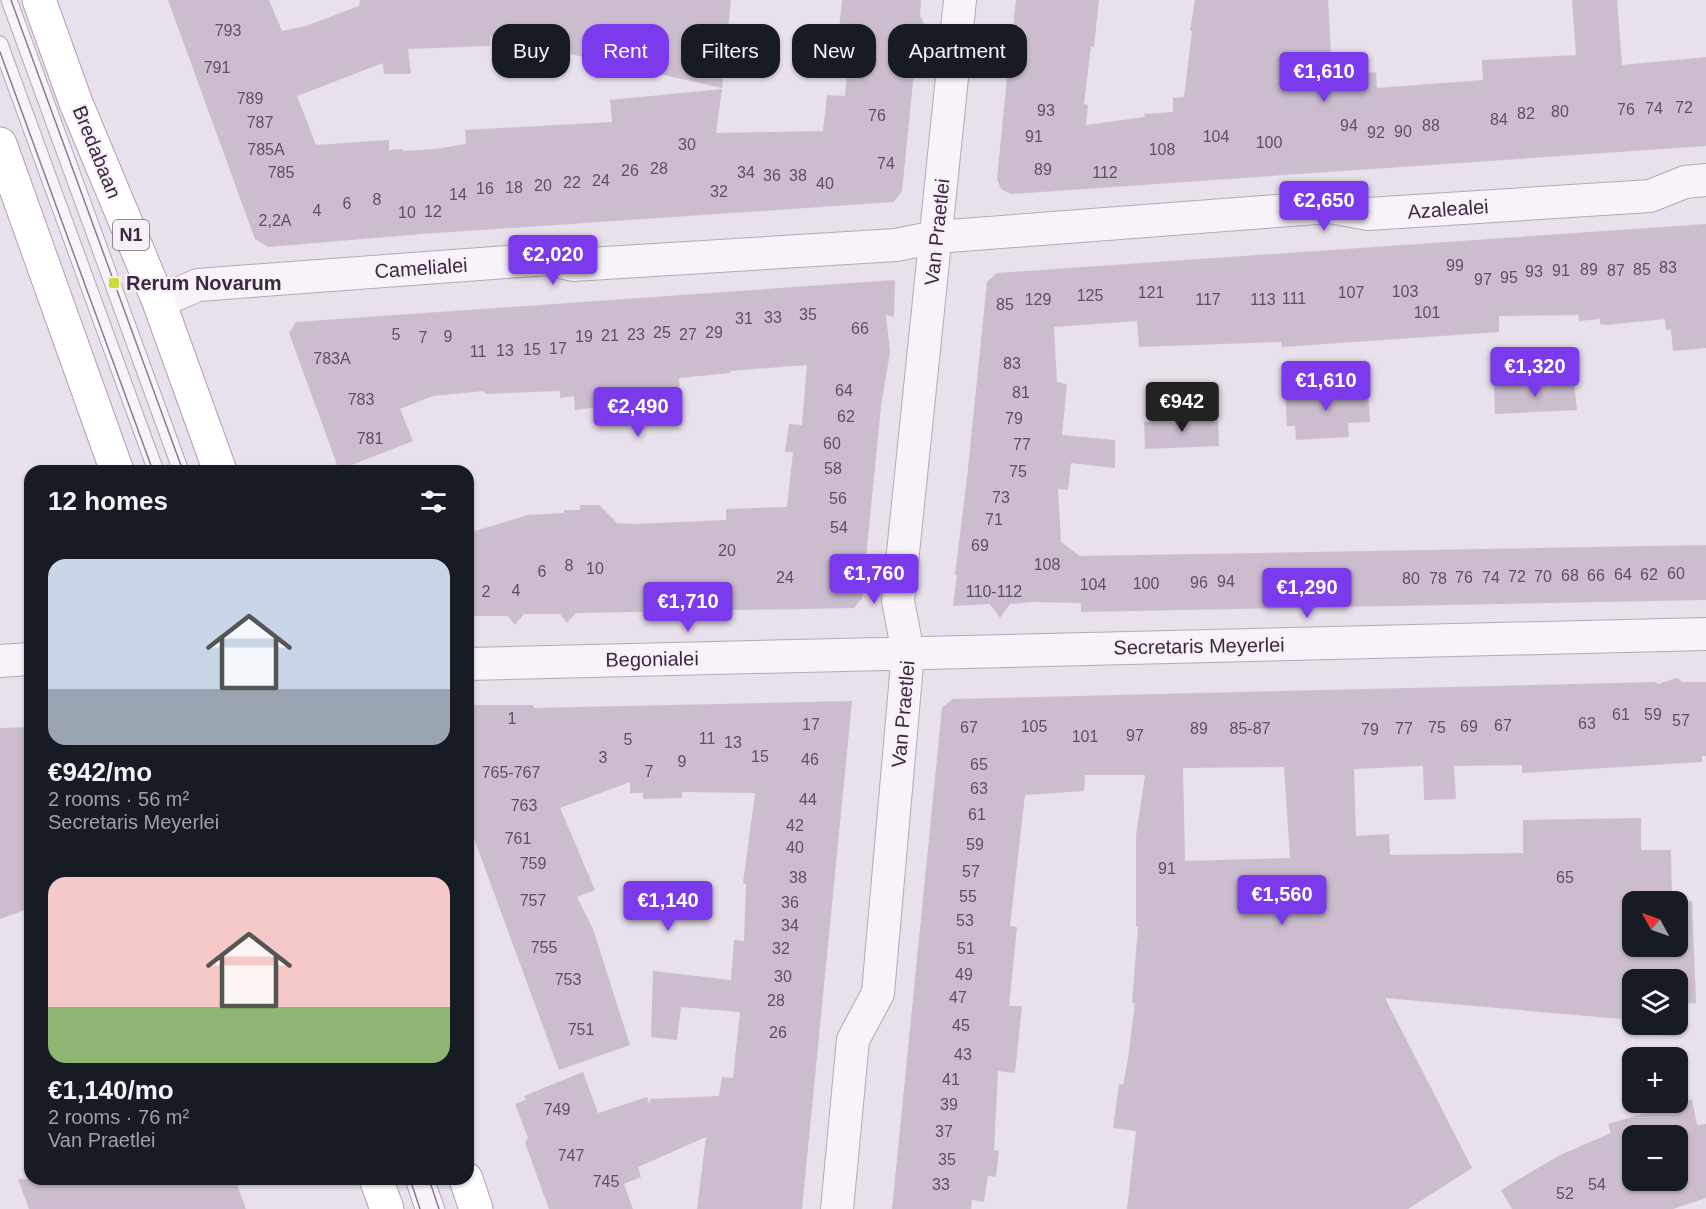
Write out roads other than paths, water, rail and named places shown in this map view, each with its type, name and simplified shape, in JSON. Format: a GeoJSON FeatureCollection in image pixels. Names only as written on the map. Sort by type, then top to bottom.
{"type":"FeatureCollection","features":[{"type":"Feature","properties":{"kind":"main road","name":"Bredabaan"},"geometry":{"type":"LineString","coordinates":[[39,0],[76,103],[159,302],[218,465]]}},
{"type":"Feature","properties":{"kind":"main road"},"geometry":{"type":"LineString","coordinates":[[0,144],[115,465]]}},
{"type":"Feature","properties":{"kind":"main road"},"geometry":{"type":"LineString","coordinates":[[378,1185],[387,1209]]}},
{"type":"Feature","properties":{"kind":"main road"},"geometry":{"type":"LineString","coordinates":[[468,1185],[476,1209]]}},
{"type":"Feature","properties":{"kind":"street","name":"Van Praetlei"},"geometry":{"type":"LineString","coordinates":[[837,1209],[853,1040],[878,993],[909,653],[898,601],[960,0]]}},
{"type":"Feature","properties":{"kind":"street","name":"Azalealei"},"geometry":{"type":"LineString","coordinates":[[936,237],[1330,207],[1368,214],[1650,196],[1685,182],[1706,180]]}},
{"type":"Feature","properties":{"kind":"street","name":"Camelialei"},"geometry":{"type":"LineString","coordinates":[[159,302],[198,285],[546,259],[573,265],[896,245],[936,237]]}},
{"type":"Feature","properties":{"kind":"street","name":"Secretaris Meyerlei"},"geometry":{"type":"LineString","coordinates":[[909,653],[1706,634]]}},
{"type":"Feature","properties":{"kind":"street","name":"Begonialei"},"geometry":{"type":"LineString","coordinates":[[474,664],[909,653]]}},
{"type":"Feature","properties":{"kind":"street"},"geometry":{"type":"LineString","coordinates":[[0,661],[24,659]]}},
{"type":"Feature","properties":{"kind":"lane"},"geometry":{"type":"LineString","coordinates":[[9,0],[179,465]]}},
{"type":"Feature","properties":{"kind":"lane"},"geometry":{"type":"LineString","coordinates":[[0,44],[154,465]]}},
{"type":"Feature","properties":{"kind":"lane"},"geometry":{"type":"LineString","coordinates":[[414,1185],[423,1209]]}},
{"type":"Feature","properties":{"kind":"lane"},"geometry":{"type":"LineString","coordinates":[[428,1185],[436,1209]]}},
{"type":"Feature","properties":{"kind":"tram line"},"geometry":{"type":"LineString","coordinates":[[11,0],[181,465]]}},
{"type":"Feature","properties":{"kind":"tram line"},"geometry":{"type":"LineString","coordinates":[[0,52],[151,465]]}},
{"type":"Feature","properties":{"kind":"tram line"},"geometry":{"type":"LineString","coordinates":[[412,1185],[420,1209]]}},
{"type":"Feature","properties":{"kind":"tram line"},"geometry":{"type":"LineString","coordinates":[[431,1185],[439,1209]]}},
{"type":"Feature","properties":{"kind":"place","name":"Rerum Novarum"},"geometry":{"type":"Point","coordinates":[114,283]}}]}
